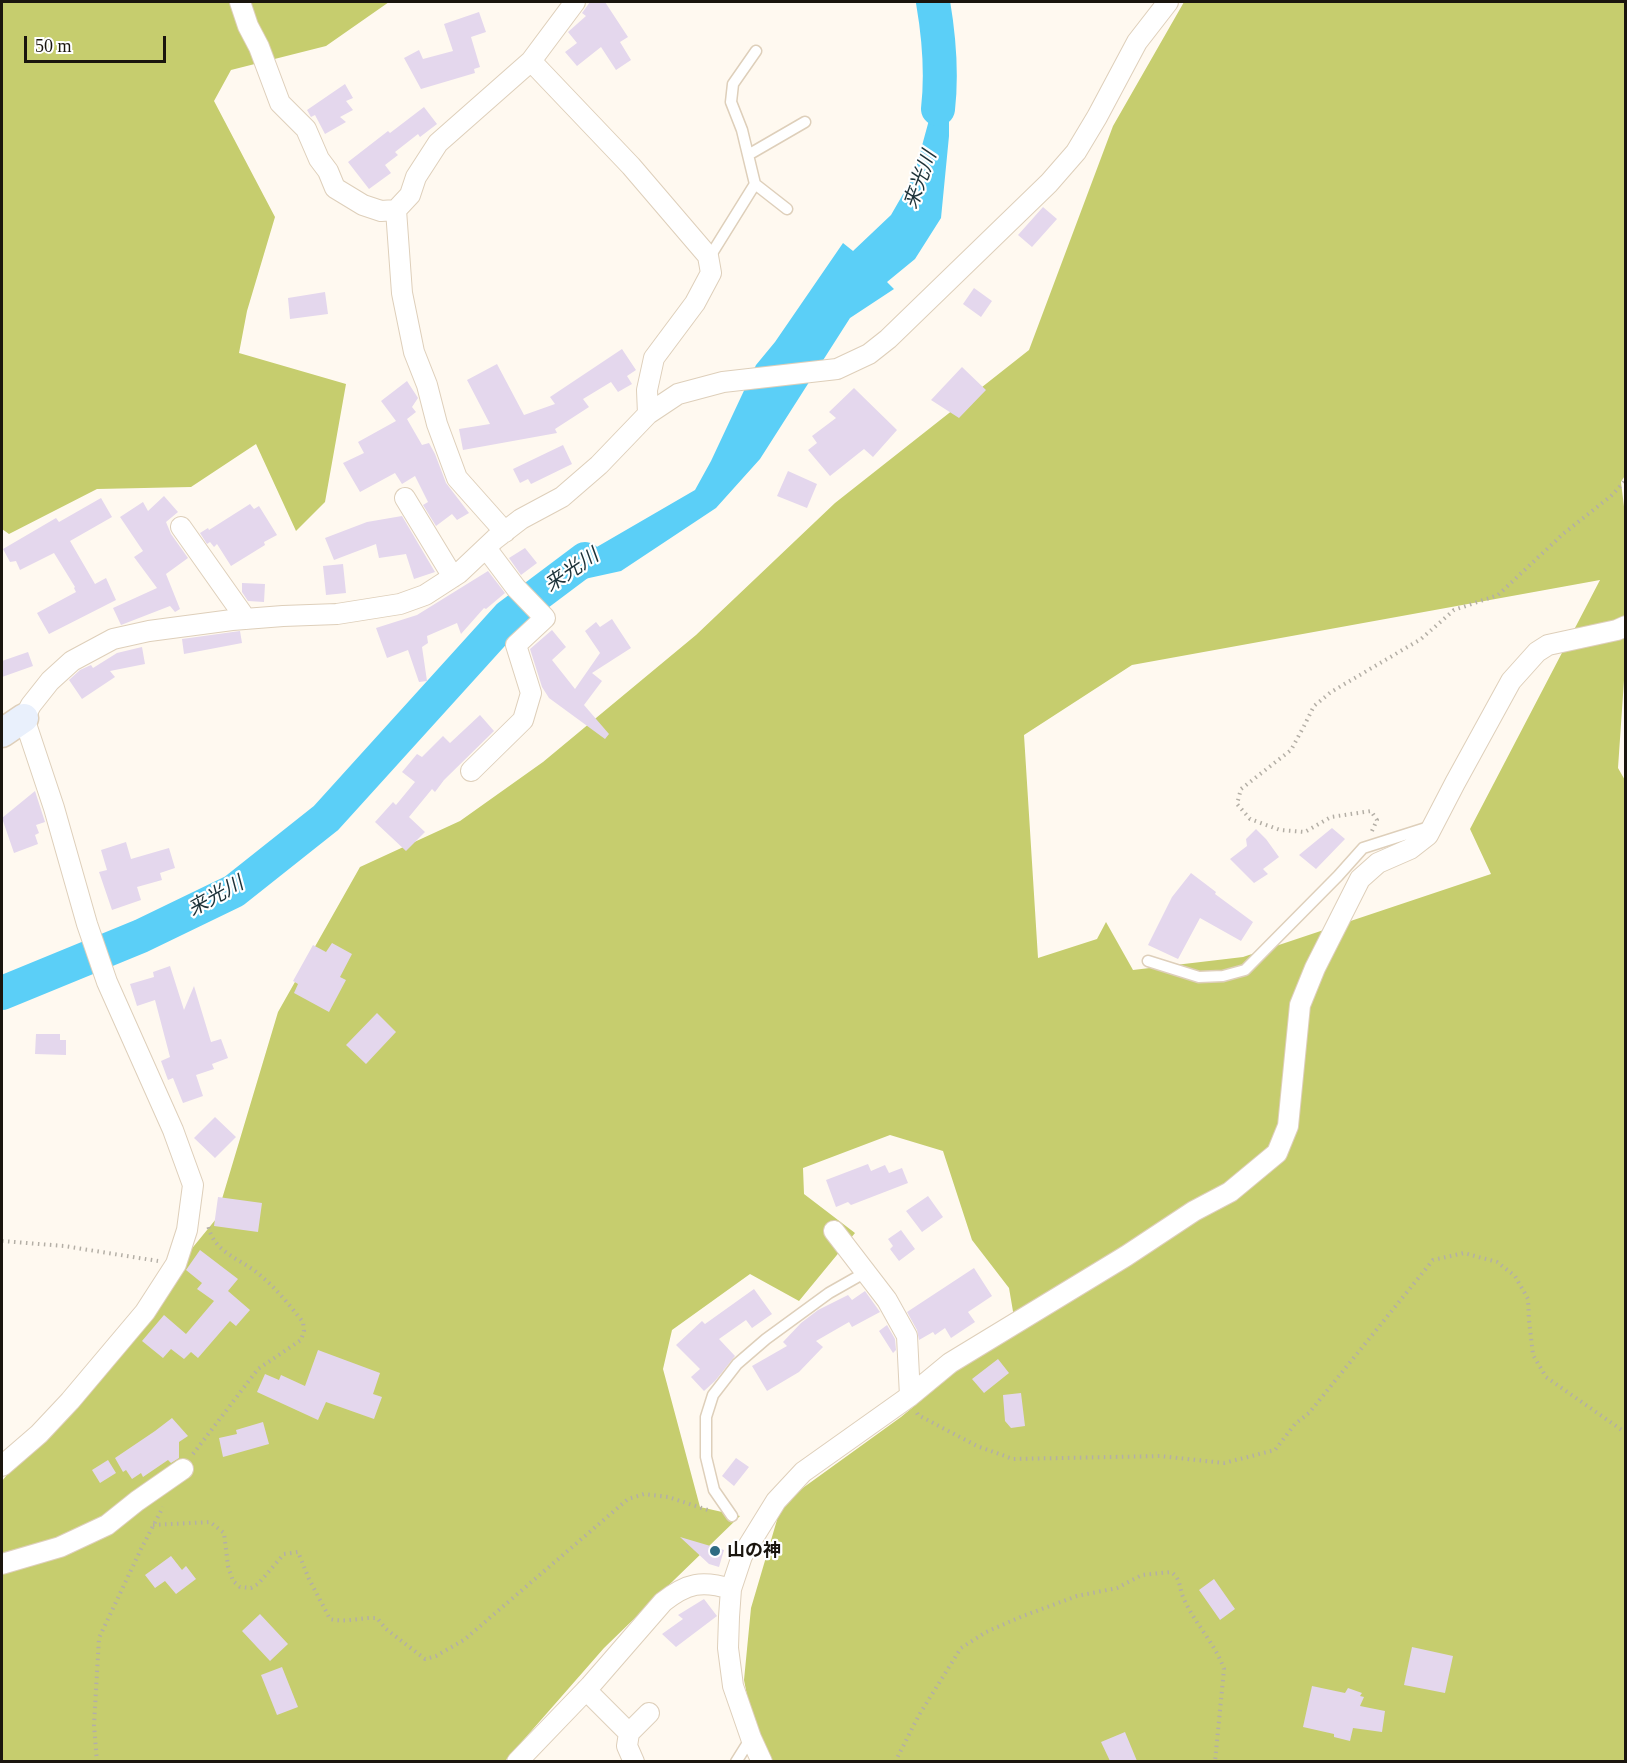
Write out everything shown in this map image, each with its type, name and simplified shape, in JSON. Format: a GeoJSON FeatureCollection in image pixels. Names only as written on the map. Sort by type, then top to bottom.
{"type":"FeatureCollection","features":[{"type":"Feature","properties":{"kind":"street"},"geometry":{"type":"LineString","coordinates":[[240,2],[280,103],[306,129],[335,188],[363,205],[381,211],[396,210],[410,195],[416,177],[438,143],[531,61],[575,2]]}},
{"type":"Feature","properties":{"kind":"street"},"geometry":{"type":"LineString","coordinates":[[2,1466],[39,1434],[70,1401],[146,1312],[176,1264],[187,1230],[193,1185],[173,1130],[107,982],[87,924],[54,807],[13,726],[50,681],[92,650],[113,639],[149,631],[246,619],[337,614],[400,604],[425,595],[453,577],[521,519],[562,497],[599,465],[648,414],[678,394],[723,382],[837,369],[869,354],[888,339],[1049,183],[1076,152],[1137,42],[1168,2]]}},
{"type":"Feature","properties":{"kind":"street"},"geometry":{"type":"LineString","coordinates":[[531,61],[631,166],[709,258],[711,273],[695,303],[654,358],[647,390],[648,414]]}},
{"type":"Feature","properties":{"kind":"street"},"geometry":{"type":"LineString","coordinates":[[396,210],[402,293],[414,352],[427,385],[437,424],[458,478],[505,532]]}},
{"type":"Feature","properties":{"kind":"street"},"geometry":{"type":"LineString","coordinates":[[405,498],[453,577]]}},
{"type":"Feature","properties":{"kind":"street"},"geometry":{"type":"LineString","coordinates":[[181,527],[246,619]]}},
{"type":"Feature","properties":{"kind":"street"},"geometry":{"type":"LineString","coordinates":[[471,771],[523,720],[531,693],[516,645],[545,618],[516,588],[486,548]]}},
{"type":"Feature","properties":{"kind":"street"},"geometry":{"type":"LineString","coordinates":[[762,1761],[751,1738],[733,1686],[728,1648],[731,1589],[742,1556],[776,1501],[803,1472],[910,1396],[950,1363],[1126,1256],[1194,1211],[1230,1192],[1277,1153],[1288,1126],[1300,1005],[1315,968],[1360,879],[1378,862],[1410,849],[1428,835],[1511,681],[1537,652],[1548,645],[1626,626]]}},
{"type":"Feature","properties":{"kind":"street"},"geometry":{"type":"LineString","coordinates":[[834,1231],[887,1300],[907,1336],[910,1396]]}},
{"type":"Feature","properties":{"kind":"street"},"geometry":{"type":"LineString","coordinates":[[2,1564],[60,1547],[107,1525],[183,1469]]}},
{"type":"Feature","properties":{"kind":"street"},"geometry":{"type":"LineString","coordinates":[[517,1761],[586,1690],[663,1602],[676,1591],[693,1584],[731,1589]]}},
{"type":"Feature","properties":{"kind":"street"},"geometry":{"type":"LineString","coordinates":[[586,1690],[629,1733]]}},
{"type":"Feature","properties":{"kind":"street"},"geometry":{"type":"LineString","coordinates":[[634,1761],[627,1746],[629,1733],[649,1713]]}},
{"type":"Feature","properties":{"kind":"lane"},"geometry":{"type":"LineString","coordinates":[[756,51],[733,84],[731,102],[742,130],[755,184],[787,209]]}},
{"type":"Feature","properties":{"kind":"lane"},"geometry":{"type":"LineString","coordinates":[[748,155],[805,122]]}},
{"type":"Feature","properties":{"kind":"lane"},"geometry":{"type":"LineString","coordinates":[[709,258],[755,184]]}},
{"type":"Feature","properties":{"kind":"lane"},"geometry":{"type":"LineString","coordinates":[[1148,962],[1199,977],[1223,976],[1245,970],[1363,848],[1432,826]]}},
{"type":"Feature","properties":{"kind":"lane"},"geometry":{"type":"LineString","coordinates":[[732,1516],[714,1490],[706,1457],[706,1417],[712,1395],[737,1364],[766,1339],[829,1293],[866,1272]]}},
{"type":"Feature","properties":{"kind":"lane"},"geometry":{"type":"LineString","coordinates":[[736,1761],[751,1738]]}},
{"type":"Feature","properties":{"kind":"path"},"geometry":{"type":"LineString","coordinates":[[1363,848],[1377,820],[1371,810],[1331,817],[1305,832],[1280,830],[1250,819],[1237,804],[1241,789],[1291,750],[1314,706],[1331,692],[1421,639],[1454,610],[1498,595],[1563,534],[1611,496],[1626,480]]}},
{"type":"Feature","properties":{"kind":"path"},"geometry":{"type":"LineString","coordinates":[[2,1241],[64,1246],[176,1264]]}},
{"type":"Feature","properties":{"kind":"path"},"geometry":{"type":"LineString","coordinates":[[910,1396],[918,1415],[977,1446],[1013,1459],[1160,1456],[1224,1463],[1275,1450],[1295,1424],[1309,1413],[1433,1260],[1464,1253],[1497,1262],[1515,1276],[1528,1299],[1533,1355],[1546,1377],[1626,1433]]}},
{"type":"Feature","properties":{"kind":"path"},"geometry":{"type":"LineString","coordinates":[[153,1525],[210,1522],[225,1533],[228,1566],[233,1581],[240,1587],[251,1588],[258,1584],[284,1554],[298,1552],[330,1619],[377,1618],[386,1629],[425,1659],[436,1656],[464,1640],[628,1499],[644,1494],[668,1497],[732,1516]]}},
{"type":"Feature","properties":{"kind":"path"},"geometry":{"type":"LineString","coordinates":[[895,1761],[919,1715],[961,1648],[995,1628],[1077,1596],[1117,1588],[1142,1575],[1171,1572],[1178,1577],[1184,1597],[1201,1629],[1219,1655],[1224,1669],[1215,1761]]}},
{"type":"Feature","properties":{"kind":"green space"},"geometry":{"type":"Polygon","coordinates":[[[2,2],[389,2],[326,46],[231,70],[214,101],[275,217],[247,311],[239,353],[346,384],[325,502],[296,531],[256,444],[191,487],[97,489],[9,534],[2,529],[2,2]]]}},
{"type":"Feature","properties":{"kind":"green space"},"geometry":{"type":"Polygon","coordinates":[[[1184,2],[1625,2],[1626,474],[1621,482],[1626,523],[1626,651],[1618,768],[1626,782],[1625,1761],[760,1761],[744,1680],[751,1608],[782,1503],[901,1417],[1015,1323],[1009,1288],[972,1240],[943,1151],[890,1135],[803,1168],[804,1194],[855,1233],[799,1301],[750,1274],[672,1330],[663,1369],[700,1507],[740,1516],[604,1648],[505,1761],[2,1762],[2,1481],[216,1219],[278,1012],[360,867],[460,821],[543,762],[696,635],[835,503],[1029,350],[1113,126],[1184,2]],[[1600,580],[1132,665],[1024,735],[1038,958],[1097,939],[1106,922],[1133,970],[1243,957],[1491,874],[1470,829],[1600,580]]]}},
{"type":"Feature","properties":{"kind":"water"},"geometry":{"type":"Polygon","coordinates":[[[933,51],[949,86],[949,136],[941,218],[915,259],[887,282],[894,289],[850,318],[760,459],[716,508],[621,571],[548,587],[552,573],[695,490],[756,365],[775,342],[843,243],[853,251],[891,215],[914,175],[929,120],[933,51]]]}},
{"type":"Feature","properties":{"kind":"building"},"geometry":{"type":"Polygon","coordinates":[[[590,2],[605,2],[628,37],[620,42],[631,60],[616,70],[601,47],[577,66],[565,52],[577,43],[568,32],[586,16],[582,13],[590,2]]]}},
{"type":"Feature","properties":{"kind":"building"},"geometry":{"type":"Polygon","coordinates":[[[479,12],[486,32],[471,37],[480,67],[474,69],[475,73],[421,89],[404,58],[419,50],[423,59],[453,51],[444,24],[479,12]]]}},
{"type":"Feature","properties":{"kind":"building"},"geometry":{"type":"Polygon","coordinates":[[[345,84],[353,98],[346,101],[353,110],[340,117],[346,122],[325,134],[315,115],[311,117],[307,110],[345,84]]]}},
{"type":"Feature","properties":{"kind":"building"},"geometry":{"type":"Polygon","coordinates":[[[424,107],[437,124],[420,137],[418,134],[395,152],[398,155],[385,165],[391,173],[369,189],[348,162],[424,107]]]}},
{"type":"Feature","properties":{"kind":"building"},"geometry":{"type":"Polygon","coordinates":[[[1043,207],[1057,219],[1032,247],[1018,235],[1043,207]]]}},
{"type":"Feature","properties":{"kind":"building"},"geometry":{"type":"Polygon","coordinates":[[[974,288],[992,301],[981,317],[963,304],[974,288]]]}},
{"type":"Feature","properties":{"kind":"building"},"geometry":{"type":"Polygon","coordinates":[[[325,292],[328,314],[290,319],[288,298],[325,292]]]}},
{"type":"Feature","properties":{"kind":"building"},"geometry":{"type":"Polygon","coordinates":[[[622,349],[636,370],[627,376],[632,384],[618,392],[611,382],[583,399],[589,407],[555,429],[557,433],[463,450],[459,429],[490,424],[467,380],[497,364],[524,415],[555,404],[550,397],[622,349]]]}},
{"type":"Feature","properties":{"kind":"building"},"geometry":{"type":"Polygon","coordinates":[[[962,367],[986,390],[959,418],[931,400],[962,367]]]}},
{"type":"Feature","properties":{"kind":"building"},"geometry":{"type":"Polygon","coordinates":[[[407,381],[418,398],[412,407],[416,412],[407,419],[422,445],[429,443],[446,483],[469,513],[457,520],[452,514],[436,526],[423,505],[428,502],[415,476],[402,484],[395,473],[360,492],[343,463],[364,453],[358,442],[396,421],[381,401],[407,381]]]}},
{"type":"Feature","properties":{"kind":"building"},"geometry":{"type":"Polygon","coordinates":[[[854,388],[897,430],[873,457],[864,449],[830,476],[808,450],[817,443],[812,436],[836,418],[829,412],[854,388]]]}},
{"type":"Feature","properties":{"kind":"building"},"geometry":{"type":"Polygon","coordinates":[[[563,445],[572,464],[531,484],[528,479],[520,483],[513,469],[563,445]]]}},
{"type":"Feature","properties":{"kind":"building"},"geometry":{"type":"Polygon","coordinates":[[[788,471],[817,484],[807,508],[777,496],[788,471]]]}},
{"type":"Feature","properties":{"kind":"building"},"geometry":{"type":"Polygon","coordinates":[[[164,496],[178,512],[166,522],[171,534],[188,558],[166,574],[180,609],[175,612],[170,606],[121,625],[113,608],[157,588],[134,557],[143,551],[120,517],[143,502],[148,511],[164,496]]]}},
{"type":"Feature","properties":{"kind":"building"},"geometry":{"type":"Polygon","coordinates":[[[101,498],[112,517],[70,541],[95,584],[106,578],[116,600],[49,634],[37,613],[76,592],[75,587],[54,553],[20,570],[16,561],[10,562],[3,549],[56,518],[59,522],[101,498]]]}},
{"type":"Feature","properties":{"kind":"building"},"geometry":{"type":"Polygon","coordinates":[[[250,504],[254,509],[259,506],[277,535],[231,566],[217,544],[214,547],[210,542],[207,544],[200,533],[208,528],[209,530],[250,504]]]}},
{"type":"Feature","properties":{"kind":"building"},"geometry":{"type":"Polygon","coordinates":[[[402,516],[435,572],[414,579],[406,554],[379,558],[376,544],[334,560],[325,538],[367,522],[402,516]]]}},
{"type":"Feature","properties":{"kind":"building"},"geometry":{"type":"Polygon","coordinates":[[[525,548],[537,563],[521,575],[509,558],[525,548]]]}},
{"type":"Feature","properties":{"kind":"building"},"geometry":{"type":"Polygon","coordinates":[[[343,564],[346,593],[326,595],[323,566],[343,564]]]}},
{"type":"Feature","properties":{"kind":"building"},"geometry":{"type":"Polygon","coordinates":[[[488,571],[505,593],[486,609],[484,608],[461,634],[457,623],[427,636],[428,643],[422,647],[427,681],[419,682],[408,650],[387,658],[376,628],[417,615],[488,571]]]}},
{"type":"Feature","properties":{"kind":"building"},"geometry":{"type":"Polygon","coordinates":[[[242,583],[265,584],[264,602],[248,601],[242,592],[242,583]]]}},
{"type":"Feature","properties":{"kind":"building"},"geometry":{"type":"Polygon","coordinates":[[[612,619],[631,648],[592,673],[602,681],[584,705],[609,734],[605,739],[549,698],[542,687],[530,649],[552,630],[566,647],[552,660],[575,689],[600,653],[585,631],[596,622],[600,627],[612,619]]]}},
{"type":"Feature","properties":{"kind":"building"},"geometry":{"type":"Polygon","coordinates":[[[240,631],[242,643],[184,654],[182,639],[240,631]]]}},
{"type":"Feature","properties":{"kind":"building"},"geometry":{"type":"Polygon","coordinates":[[[142,647],[145,664],[110,671],[115,677],[82,699],[69,680],[80,670],[91,665],[93,668],[117,653],[142,647]]]}},
{"type":"Feature","properties":{"kind":"building"},"geometry":{"type":"Polygon","coordinates":[[[28,652],[33,666],[2,677],[2,661],[28,652]]]}},
{"type":"Feature","properties":{"kind":"building"},"geometry":{"type":"Polygon","coordinates":[[[480,715],[494,731],[444,780],[435,792],[432,789],[409,817],[425,832],[406,851],[375,822],[393,802],[396,805],[415,782],[402,772],[417,754],[422,757],[443,736],[450,743],[480,715]]]}},
{"type":"Feature","properties":{"kind":"building"},"geometry":{"type":"Polygon","coordinates":[[[35,791],[45,822],[36,825],[39,833],[35,835],[38,844],[14,853],[2,818],[35,791]]]}},
{"type":"Feature","properties":{"kind":"building"},"geometry":{"type":"Polygon","coordinates":[[[1332,828],[1345,839],[1316,869],[1299,855],[1332,828]]]}},
{"type":"Feature","properties":{"kind":"building"},"geometry":{"type":"Polygon","coordinates":[[[1256,829],[1279,857],[1263,869],[1268,874],[1254,883],[1230,859],[1247,846],[1246,839],[1256,829]]]}},
{"type":"Feature","properties":{"kind":"building"},"geometry":{"type":"Polygon","coordinates":[[[126,842],[131,859],[169,848],[175,868],[160,873],[162,880],[137,887],[141,900],[112,910],[99,872],[107,870],[101,850],[126,842]]]}},
{"type":"Feature","properties":{"kind":"building"},"geometry":{"type":"Polygon","coordinates":[[[1191,873],[1253,922],[1241,941],[1200,918],[1178,959],[1148,945],[1172,897],[1191,873]]]}},
{"type":"Feature","properties":{"kind":"building"},"geometry":{"type":"Polygon","coordinates":[[[332,943],[352,954],[340,977],[346,980],[329,1012],[294,993],[298,984],[293,981],[313,945],[326,952],[332,943]]]}},
{"type":"Feature","properties":{"kind":"building"},"geometry":{"type":"Polygon","coordinates":[[[170,966],[184,1010],[194,986],[211,1042],[221,1039],[228,1058],[212,1064],[214,1069],[196,1075],[203,1096],[183,1103],[173,1078],[168,1080],[161,1061],[170,1057],[155,1000],[137,1006],[130,984],[154,977],[153,972],[170,966]]]}},
{"type":"Feature","properties":{"kind":"building"},"geometry":{"type":"Polygon","coordinates":[[[377,1013],[396,1032],[366,1064],[346,1045],[377,1013]]]}},
{"type":"Feature","properties":{"kind":"building"},"geometry":{"type":"Polygon","coordinates":[[[36,1034],[60,1034],[60,1040],[66,1040],[66,1055],[35,1054],[36,1034]]]}},
{"type":"Feature","properties":{"kind":"building"},"geometry":{"type":"Polygon","coordinates":[[[215,1117],[236,1137],[215,1158],[194,1138],[215,1117]]]}},
{"type":"Feature","properties":{"kind":"building"},"geometry":{"type":"Polygon","coordinates":[[[868,1164],[871,1171],[885,1165],[889,1173],[902,1168],[908,1183],[851,1205],[848,1202],[836,1207],[826,1180],[868,1164]]]}},
{"type":"Feature","properties":{"kind":"building"},"geometry":{"type":"Polygon","coordinates":[[[928,1196],[943,1217],[922,1232],[906,1211],[928,1196]]]}},
{"type":"Feature","properties":{"kind":"building"},"geometry":{"type":"Polygon","coordinates":[[[218,1197],[262,1203],[258,1232],[214,1226],[218,1197]]]}},
{"type":"Feature","properties":{"kind":"building"},"geometry":{"type":"Polygon","coordinates":[[[901,1230],[915,1249],[899,1261],[890,1249],[893,1246],[888,1239],[901,1230]]]}},
{"type":"Feature","properties":{"kind":"building"},"geometry":{"type":"Polygon","coordinates":[[[200,1250],[238,1279],[228,1291],[250,1310],[236,1326],[230,1321],[198,1358],[191,1352],[184,1359],[171,1349],[163,1358],[142,1341],[164,1315],[186,1334],[214,1301],[197,1289],[202,1283],[186,1270],[200,1250]]]}},
{"type":"Feature","properties":{"kind":"building"},"geometry":{"type":"Polygon","coordinates":[[[974,1268],[992,1296],[968,1312],[975,1322],[951,1338],[945,1328],[935,1335],[933,1332],[919,1340],[917,1330],[907,1312],[974,1268]]]}},
{"type":"Feature","properties":{"kind":"building"},"geometry":{"type":"Polygon","coordinates":[[[754,1289],[772,1314],[752,1328],[746,1320],[719,1339],[735,1356],[704,1391],[691,1377],[700,1369],[676,1345],[702,1321],[705,1324],[754,1289]]]}},
{"type":"Feature","properties":{"kind":"building"},"geometry":{"type":"Polygon","coordinates":[[[865,1291],[880,1312],[852,1327],[849,1322],[816,1341],[823,1347],[799,1372],[767,1391],[752,1366],[787,1346],[783,1342],[801,1323],[818,1310],[848,1295],[852,1300],[865,1291]]]}},
{"type":"Feature","properties":{"kind":"building"},"geometry":{"type":"Polygon","coordinates":[[[887,1325],[895,1339],[896,1350],[893,1353],[879,1331],[887,1325]]]}},
{"type":"Feature","properties":{"kind":"building"},"geometry":{"type":"Polygon","coordinates":[[[318,1350],[380,1373],[373,1394],[382,1397],[374,1419],[326,1402],[318,1420],[257,1392],[265,1374],[279,1380],[281,1375],[305,1386],[318,1350]]]}},
{"type":"Feature","properties":{"kind":"building"},"geometry":{"type":"Polygon","coordinates":[[[998,1359],[1009,1373],[984,1393],[972,1379],[998,1359]]]}},
{"type":"Feature","properties":{"kind":"building"},"geometry":{"type":"Polygon","coordinates":[[[1021,1393],[1025,1426],[1011,1428],[1005,1421],[1003,1395],[1021,1393]]]}},
{"type":"Feature","properties":{"kind":"building"},"geometry":{"type":"Polygon","coordinates":[[[172,1418],[188,1436],[179,1442],[179,1458],[171,1463],[168,1460],[143,1477],[141,1473],[132,1479],[126,1470],[123,1472],[115,1458],[172,1418]]]}},
{"type":"Feature","properties":{"kind":"building"},"geometry":{"type":"Polygon","coordinates":[[[263,1422],[269,1444],[223,1457],[219,1438],[237,1434],[236,1430],[263,1422]]]}},
{"type":"Feature","properties":{"kind":"building"},"geometry":{"type":"Polygon","coordinates":[[[736,1458],[749,1467],[734,1486],[722,1476],[736,1458]]]}},
{"type":"Feature","properties":{"kind":"building"},"geometry":{"type":"Polygon","coordinates":[[[108,1460],[116,1473],[100,1483],[92,1470],[108,1460]]]}},
{"type":"Feature","properties":{"kind":"building"},"geometry":{"type":"Polygon","coordinates":[[[680,1537],[724,1550],[719,1567],[709,1564],[680,1537]]]}},
{"type":"Feature","properties":{"kind":"building"},"geometry":{"type":"Polygon","coordinates":[[[171,1556],[182,1570],[186,1566],[196,1579],[176,1594],[165,1581],[155,1588],[145,1575],[171,1556]]]}},
{"type":"Feature","properties":{"kind":"building"},"geometry":{"type":"Polygon","coordinates":[[[1214,1579],[1235,1609],[1220,1620],[1199,1590],[1214,1579]]]}},
{"type":"Feature","properties":{"kind":"building"},"geometry":{"type":"Polygon","coordinates":[[[704,1599],[717,1616],[676,1647],[662,1634],[683,1619],[678,1615],[704,1599]]]}},
{"type":"Feature","properties":{"kind":"building"},"geometry":{"type":"Polygon","coordinates":[[[260,1614],[288,1644],[270,1661],[242,1631],[260,1614]]]}},
{"type":"Feature","properties":{"kind":"building"},"geometry":{"type":"Polygon","coordinates":[[[1412,1647],[1453,1656],[1445,1693],[1404,1685],[1412,1647]]]}},
{"type":"Feature","properties":{"kind":"building"},"geometry":{"type":"Polygon","coordinates":[[[282,1667],[298,1707],[277,1715],[261,1675],[282,1667]]]}},
{"type":"Feature","properties":{"kind":"building"},"geometry":{"type":"Polygon","coordinates":[[[1312,1686],[1345,1693],[1348,1688],[1362,1693],[1360,1696],[1364,1697],[1360,1706],[1385,1711],[1382,1732],[1353,1728],[1350,1741],[1334,1737],[1334,1734],[1303,1727],[1312,1686]]]}},
{"type":"Feature","properties":{"kind":"building"},"geometry":{"type":"Polygon","coordinates":[[[1125,1732],[1137,1761],[1110,1761],[1101,1742],[1125,1732]]]}},
{"type":"Feature","properties":{"kind":"waterway","name":"来光川"},"geometry":{"type":"LineString","coordinates":[[933,2],[939,56],[938,109]]}},
{"type":"Feature","properties":{"kind":"waterway","name":"来光川"},"geometry":{"type":"LineString","coordinates":[[2,993],[141,936],[234,891],[326,818],[509,616],[585,559]]}},
{"type":"Feature","properties":{"kind":"place","name":"山の神"},"geometry":{"type":"Point","coordinates":[715,1551]}}]}
